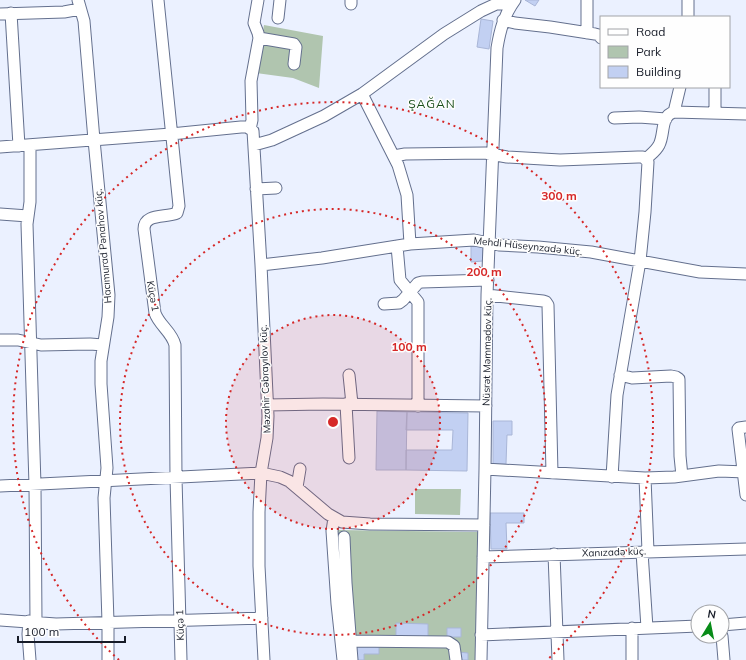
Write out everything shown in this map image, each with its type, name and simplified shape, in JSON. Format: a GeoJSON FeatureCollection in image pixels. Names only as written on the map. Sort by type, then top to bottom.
{"type":"FeatureCollection","features":[{"type":"Feature","properties":{"kind":"street","name":"Küçə 1"},"geometry":{"type":"LineString","coordinates":[[158,0],[178,209],[177,213],[146,220],[144,229],[155,313],[157,319],[173,339],[175,345],[176,478],[181,660]]}},
{"type":"Feature","properties":{"kind":"street"},"geometry":{"type":"LineString","coordinates":[[258,0],[254,23],[259,38],[294,44],[296,47],[294,64]]}},
{"type":"Feature","properties":{"kind":"street"},"geometry":{"type":"LineString","coordinates":[[278,18],[280,0]]}},
{"type":"Feature","properties":{"kind":"street"},"geometry":{"type":"LineString","coordinates":[[587,0],[587,33]]}},
{"type":"Feature","properties":{"kind":"street"},"geometry":{"type":"LineString","coordinates":[[688,0],[688,16]]}},
{"type":"Feature","properties":{"kind":"street"},"geometry":{"type":"LineString","coordinates":[[254,145],[272,140],[324,116],[362,94],[462,22],[489,7],[513,3]]}},
{"type":"Feature","properties":{"kind":"street","name":"Nüsrət Məmmədov küç."},"geometry":{"type":"LineString","coordinates":[[481,660],[487,295],[497,48],[503,20],[513,3]]}},
{"type":"Feature","properties":{"kind":"street"},"geometry":{"type":"LineString","coordinates":[[30,660],[28,634],[32,622],[35,485],[32,343],[27,224],[30,202],[24,146],[5,13],[64,12],[79,5]]}},
{"type":"Feature","properties":{"kind":"street","name":"Hacımurad Pənahov küç."},"geometry":{"type":"LineString","coordinates":[[79,5],[84,21],[109,295],[108,317],[101,361],[106,468],[104,498],[108,660]]}},
{"type":"Feature","properties":{"kind":"street"},"geometry":{"type":"LineString","coordinates":[[503,20],[595,34],[600,37]]}},
{"type":"Feature","properties":{"kind":"street","name":"Məzahir Cəbrayılov küç."},"geometry":{"type":"LineString","coordinates":[[259,38],[252,81],[252,120],[250,129],[252,131],[254,145],[267,405],[267,438],[261,473],[259,538],[264,660]]}},
{"type":"Feature","properties":{"kind":"street"},"geometry":{"type":"LineString","coordinates":[[646,159],[658,147],[680,88]]}},
{"type":"Feature","properties":{"kind":"street"},"geometry":{"type":"LineString","coordinates":[[715,88],[715,113]]}},
{"type":"Feature","properties":{"kind":"street"},"geometry":{"type":"LineString","coordinates":[[362,94],[394,156],[407,196],[410,244]]}},
{"type":"Feature","properties":{"kind":"street"},"geometry":{"type":"LineString","coordinates":[[614,118],[715,113],[746,114]]}},
{"type":"Feature","properties":{"kind":"street"},"geometry":{"type":"LineString","coordinates":[[0,147],[241,127],[250,129]]}},
{"type":"Feature","properties":{"kind":"street"},"geometry":{"type":"LineString","coordinates":[[394,156],[405,154],[477,153],[492,154],[507,158],[560,160],[638,157],[646,159]]}},
{"type":"Feature","properties":{"kind":"street"},"geometry":{"type":"LineString","coordinates":[[612,476],[616,406],[620,375],[640,261],[649,168],[646,159]]}},
{"type":"Feature","properties":{"kind":"street"},"geometry":{"type":"LineString","coordinates":[[256,189],[276,188]]}},
{"type":"Feature","properties":{"kind":"street"},"geometry":{"type":"LineString","coordinates":[[0,214],[28,216]]}},
{"type":"Feature","properties":{"kind":"street","name":"Mehdi Hüseynzadə küç."},"geometry":{"type":"LineString","coordinates":[[261,265],[322,258],[410,244],[474,240],[505,246],[538,247],[591,252],[700,272],[746,274]]}},
{"type":"Feature","properties":{"kind":"street"},"geometry":{"type":"LineString","coordinates":[[398,246],[400,280],[416,298],[418,306],[418,406]]}},
{"type":"Feature","properties":{"kind":"street"},"geometry":{"type":"LineString","coordinates":[[384,304],[399,303],[418,284],[422,282],[488,280]]}},
{"type":"Feature","properties":{"kind":"street"},"geometry":{"type":"LineString","coordinates":[[487,295],[543,301],[548,305],[552,472]]}},
{"type":"Feature","properties":{"kind":"street"},"geometry":{"type":"LineString","coordinates":[[0,340],[18,340],[41,345],[103,345]]}},
{"type":"Feature","properties":{"kind":"street"},"geometry":{"type":"LineString","coordinates":[[620,375],[632,378],[671,376],[679,379],[680,456],[682,476]]}},
{"type":"Feature","properties":{"kind":"street"},"geometry":{"type":"LineString","coordinates":[[349,376],[349,458]]}},
{"type":"Feature","properties":{"kind":"street"},"geometry":{"type":"LineString","coordinates":[[267,405],[349,404],[486,406]]}},
{"type":"Feature","properties":{"kind":"street"},"geometry":{"type":"LineString","coordinates":[[746,427],[738,429],[746,495]]}},
{"type":"Feature","properties":{"kind":"street"},"geometry":{"type":"LineString","coordinates":[[297,487],[300,469]]}},
{"type":"Feature","properties":{"kind":"street"},"geometry":{"type":"LineString","coordinates":[[485,469],[645,478],[682,476],[719,471],[744,472]]}},
{"type":"Feature","properties":{"kind":"street"},"geometry":{"type":"LineString","coordinates":[[0,486],[261,473],[280,477],[297,487],[334,518],[352,524],[484,525]]}},
{"type":"Feature","properties":{"kind":"street"},"geometry":{"type":"LineString","coordinates":[[645,478],[647,628]]}},
{"type":"Feature","properties":{"kind":"street"},"geometry":{"type":"LineString","coordinates":[[334,518],[332,531],[337,604],[343,660]]}},
{"type":"Feature","properties":{"kind":"street"},"geometry":{"type":"LineString","coordinates":[[344,537],[352,660]]}},
{"type":"Feature","properties":{"kind":"street","name":"Xanızadə küç."},"geometry":{"type":"LineString","coordinates":[[483,557],[746,549]]}},
{"type":"Feature","properties":{"kind":"street"},"geometry":{"type":"LineString","coordinates":[[554,554],[558,660]]}},
{"type":"Feature","properties":{"kind":"street"},"geometry":{"type":"LineString","coordinates":[[0,620],[56,624],[262,618]]}},
{"type":"Feature","properties":{"kind":"street"},"geometry":{"type":"LineString","coordinates":[[730,624],[746,623]]}},
{"type":"Feature","properties":{"kind":"street"},"geometry":{"type":"LineString","coordinates":[[481,635],[690,626]]}},
{"type":"Feature","properties":{"kind":"street"},"geometry":{"type":"LineString","coordinates":[[632,628],[632,660]]}},
{"type":"Feature","properties":{"kind":"street"},"geometry":{"type":"LineString","coordinates":[[350,641],[448,642],[454,646],[456,660]]}},
{"type":"Feature","properties":{"kind":"street"},"geometry":{"type":"LineString","coordinates":[[723,644],[724,660]]}},
{"type":"Feature","properties":{"kind":"green space"},"geometry":{"type":"Polygon","coordinates":[[[264,25],[323,36],[319,88],[293,78],[256,73],[264,25]]]}},
{"type":"Feature","properties":{"kind":"green space"},"geometry":{"type":"Polygon","coordinates":[[[415,489],[461,489],[460,515],[415,514],[415,489]]]}},
{"type":"Feature","properties":{"kind":"green space"},"geometry":{"type":"Polygon","coordinates":[[[337,530],[478,532],[475,660],[347,660],[337,530]]]}},
{"type":"Feature","properties":{"kind":"building"},"geometry":{"type":"Polygon","coordinates":[[[525,0],[539,0],[535,6],[525,0]]]}},
{"type":"Feature","properties":{"kind":"building"},"geometry":{"type":"Polygon","coordinates":[[[481,19],[493,21],[489,49],[477,47],[481,19]]]}},
{"type":"Feature","properties":{"kind":"building"},"geometry":{"type":"Polygon","coordinates":[[[471,246],[483,246],[483,261],[471,262],[471,246]]]}},
{"type":"Feature","properties":{"kind":"building"},"geometry":{"type":"Polygon","coordinates":[[[377,411],[407,412],[406,470],[376,470],[377,411]]]}},
{"type":"Feature","properties":{"kind":"building"},"geometry":{"type":"Polygon","coordinates":[[[407,412],[468,413],[467,471],[406,470],[406,450],[452,450],[453,430],[406,430],[407,412]]]}},
{"type":"Feature","properties":{"kind":"building"},"geometry":{"type":"Polygon","coordinates":[[[493,421],[512,421],[512,435],[507,435],[506,464],[493,464],[493,421]]]}},
{"type":"Feature","properties":{"kind":"building"},"geometry":{"type":"Polygon","coordinates":[[[490,513],[524,513],[524,523],[506,523],[507,549],[491,549],[490,513]]]}},
{"type":"Feature","properties":{"kind":"building"},"geometry":{"type":"Polygon","coordinates":[[[396,623],[428,624],[428,638],[396,638],[396,623]]]}},
{"type":"Feature","properties":{"kind":"building"},"geometry":{"type":"Polygon","coordinates":[[[447,628],[461,628],[461,637],[447,637],[447,628]]]}},
{"type":"Feature","properties":{"kind":"building"},"geometry":{"type":"Polygon","coordinates":[[[356,645],[379,645],[379,654],[364,654],[364,660],[355,660],[356,645]]]}},
{"type":"Feature","properties":{"kind":"building"},"geometry":{"type":"Polygon","coordinates":[[[458,652],[468,653],[468,660],[458,660],[458,652]]]}},
{"type":"Feature","properties":{"kind":"district","name":"ŞAĞAN"},"geometry":{"type":"Point","coordinates":[432,103]}}]}
